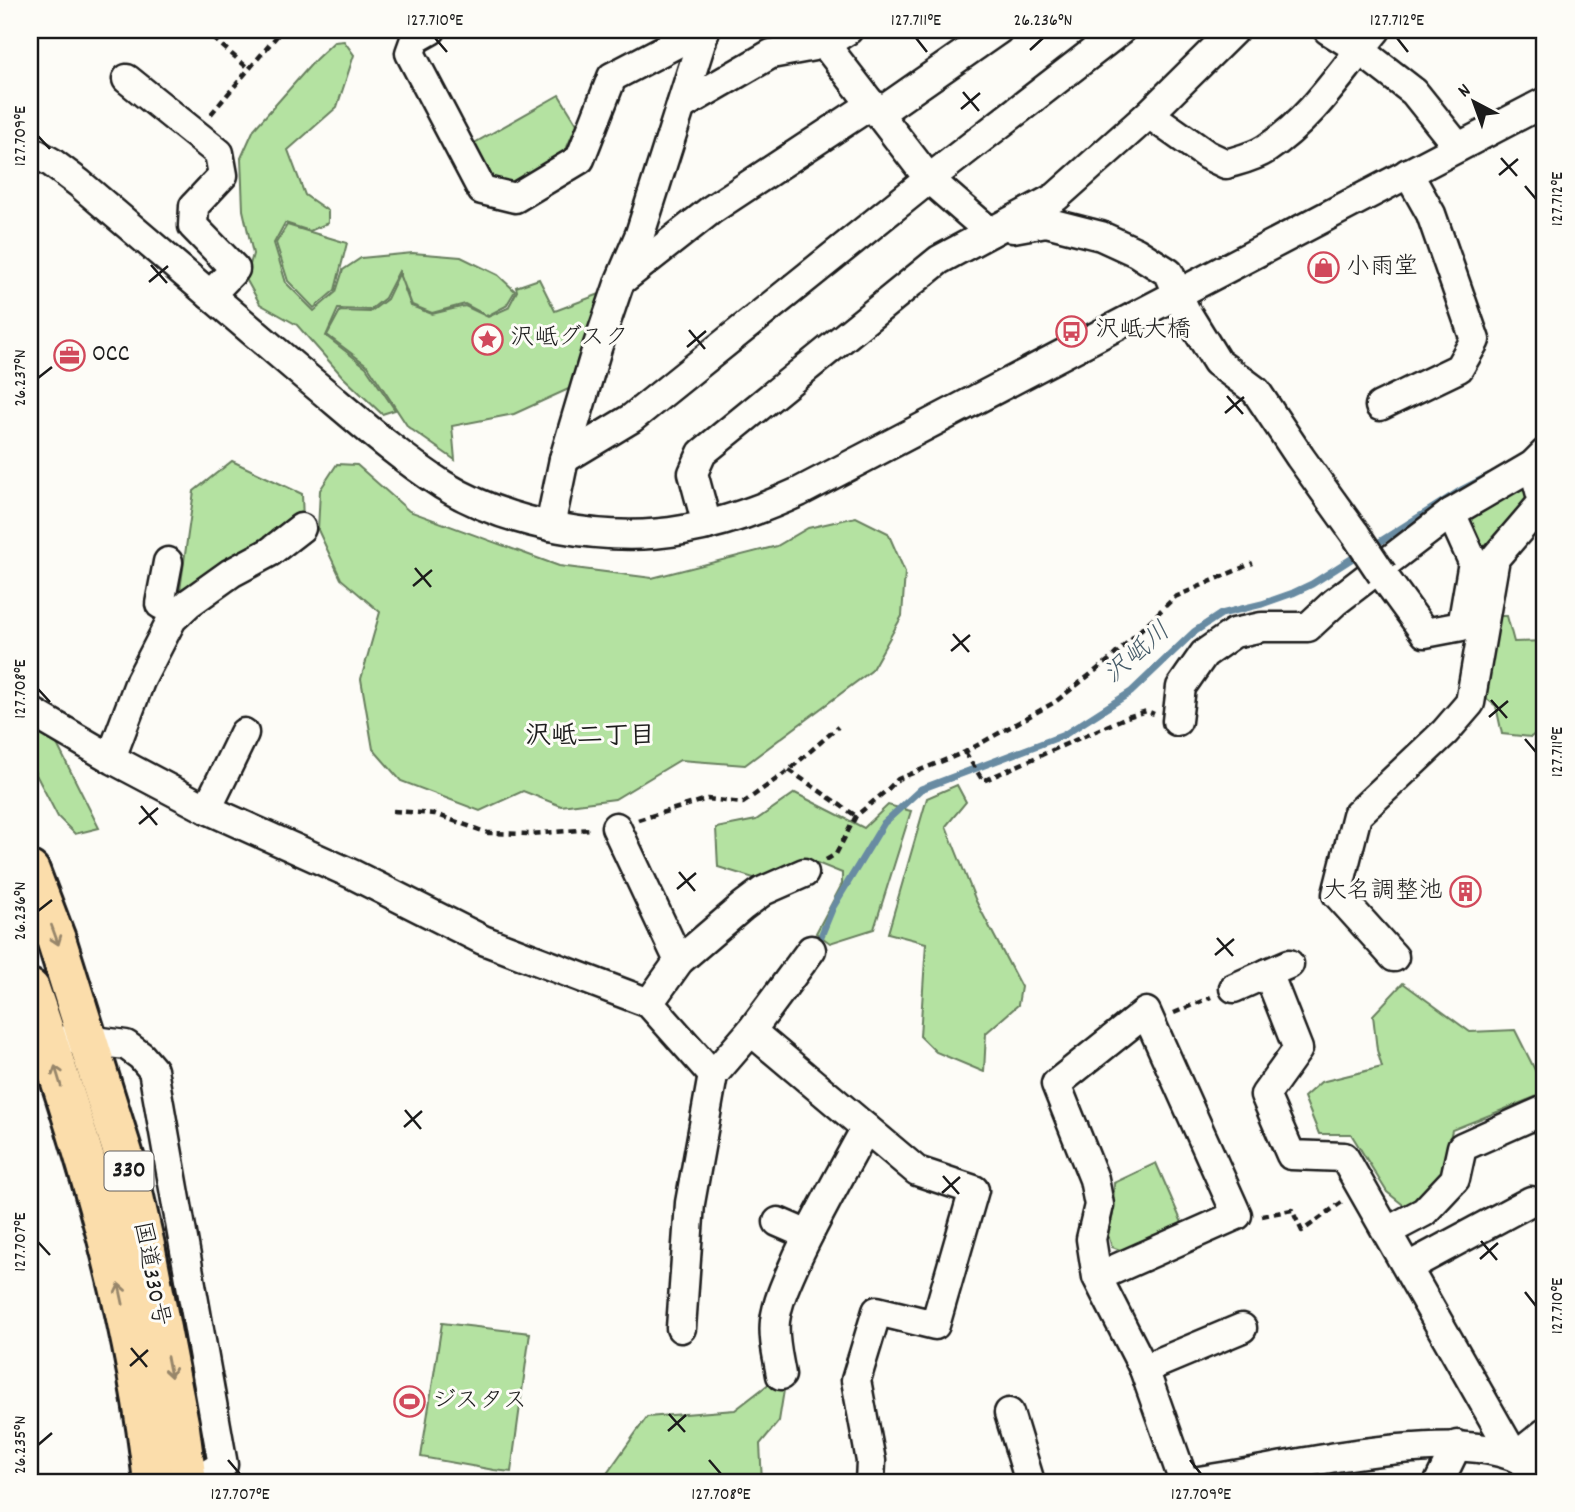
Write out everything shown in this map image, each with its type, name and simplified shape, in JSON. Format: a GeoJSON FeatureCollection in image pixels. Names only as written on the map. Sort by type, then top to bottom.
{"type":"FeatureCollection","features":[{"type":"Feature","properties":{"kind":"highway","name":"国道330号"},"geometry":{"type":"LineString","coordinates":[[30,871],[57,942],[128,1166],[180,1428],[187,1482]]}},
{"type":"Feature","properties":{"kind":"highway","name":"国道330号"},"geometry":{"type":"LineString","coordinates":[[30,989],[38,1037],[114,1261],[148,1429],[153,1482]]}},
{"type":"Feature","properties":{"kind":"street"},"geometry":{"type":"LineString","coordinates":[[431,30],[415,39],[410,53],[482,190],[515,198],[580,159],[612,77],[704,30]]}},
{"type":"Feature","properties":{"kind":"street"},"geometry":{"type":"LineString","coordinates":[[550,526],[564,459],[597,348],[620,281],[640,234],[704,30]]}},
{"type":"Feature","properties":{"kind":"street"},"geometry":{"type":"LineString","coordinates":[[620,281],[710,210],[998,30]]}},
{"type":"Feature","properties":{"kind":"street"},"geometry":{"type":"LineString","coordinates":[[564,459],[632,418],[929,179],[1121,30]]}},
{"type":"Feature","properties":{"kind":"street"},"geometry":{"type":"LineString","coordinates":[[707,525],[692,473],[702,453],[939,260],[1056,197],[1149,114],[1234,30]]}},
{"type":"Feature","properties":{"kind":"street"},"geometry":{"type":"LineString","coordinates":[[1328,30],[1368,40],[1458,147]]}},
{"type":"Feature","properties":{"kind":"street"},"geometry":{"type":"LineString","coordinates":[[681,106],[771,54],[829,35],[876,108],[929,179],[990,232]]}},
{"type":"Feature","properties":{"kind":"street"},"geometry":{"type":"LineString","coordinates":[[1149,114],[1207,155],[1226,164],[1243,159],[1264,150],[1295,127],[1332,87],[1368,40]]}},
{"type":"Feature","properties":{"kind":"street"},"geometry":{"type":"LineString","coordinates":[[127,79],[219,153],[223,175],[194,206],[193,226],[235,269],[210,295]]}},
{"type":"Feature","properties":{"kind":"street"},"geometry":{"type":"LineString","coordinates":[[30,150],[79,183],[383,442],[444,485],[497,511],[550,526],[596,534],[625,534],[681,531],[772,505],[1545,102]]}},
{"type":"Feature","properties":{"kind":"street"},"geometry":{"type":"LineString","coordinates":[[1380,406],[1459,368],[1475,340],[1431,215],[1408,173]]}},
{"type":"Feature","properties":{"kind":"street"},"geometry":{"type":"LineString","coordinates":[[990,232],[1046,222],[1101,236],[1136,252],[1169,274],[1185,310],[1217,362],[1256,391],[1424,634],[1462,626],[1473,562],[1451,513]]}},
{"type":"Feature","properties":{"kind":"street"},"geometry":{"type":"LineString","coordinates":[[1177,721],[1181,687],[1204,654],[1234,633],[1262,628],[1308,627],[1335,602],[1451,513],[1539,459],[1543,502],[1495,558],[1471,704],[1357,815],[1337,894],[1394,957]]}},
{"type":"Feature","properties":{"kind":"street"},"geometry":{"type":"LineString","coordinates":[[111,758],[140,681],[172,619],[189,603],[231,573],[270,552],[301,528]]}},
{"type":"Feature","properties":{"kind":"street"},"geometry":{"type":"LineString","coordinates":[[169,562],[160,604],[178,613]]}},
{"type":"Feature","properties":{"kind":"street"},"geometry":{"type":"LineString","coordinates":[[30,711],[207,809],[352,874],[484,940],[649,1003],[713,1075]]}},
{"type":"Feature","properties":{"kind":"street"},"geometry":{"type":"LineString","coordinates":[[207,809],[244,733]]}},
{"type":"Feature","properties":{"kind":"street"},"geometry":{"type":"LineString","coordinates":[[616,827],[679,961]]}},
{"type":"Feature","properties":{"kind":"street"},"geometry":{"type":"LineString","coordinates":[[649,1003],[679,961],[743,906],[763,891],[804,873]]}},
{"type":"Feature","properties":{"kind":"street"},"geometry":{"type":"LineString","coordinates":[[681,1328],[690,1203],[713,1075],[751,1031],[811,950]]}},
{"type":"Feature","properties":{"kind":"street"},"geometry":{"type":"LineString","coordinates":[[1234,988],[1278,969],[1298,1049],[1265,1095],[1291,1155],[1344,1157],[1515,1457]]}},
{"type":"Feature","properties":{"kind":"street"},"geometry":{"type":"LineString","coordinates":[[1097,1277],[1237,1215],[1146,1012],[1056,1084],[1094,1179],[1099,1205],[1091,1239],[1097,1277],[1144,1369],[1184,1482]]}},
{"type":"Feature","properties":{"kind":"street"},"geometry":{"type":"LineString","coordinates":[[751,1031],[917,1171],[974,1190],[935,1325],[877,1311],[856,1380],[871,1461],[870,1482]]}},
{"type":"Feature","properties":{"kind":"street"},"geometry":{"type":"LineString","coordinates":[[38,1037],[88,1039],[126,1045],[141,1056],[153,1070],[223,1465],[194,1482]]}},
{"type":"Feature","properties":{"kind":"street"},"geometry":{"type":"LineString","coordinates":[[1388,1231],[1424,1212],[1455,1179],[1462,1147],[1545,1110]]}},
{"type":"Feature","properties":{"kind":"street"},"geometry":{"type":"LineString","coordinates":[[781,1375],[775,1342],[775,1324],[785,1284],[808,1235],[866,1128]]}},
{"type":"Feature","properties":{"kind":"street"},"geometry":{"type":"LineString","coordinates":[[1408,1268],[1531,1201]]}},
{"type":"Feature","properties":{"kind":"street"},"geometry":{"type":"LineString","coordinates":[[778,1222],[808,1235]]}},
{"type":"Feature","properties":{"kind":"street"},"geometry":{"type":"LineString","coordinates":[[1144,1369],[1242,1328]]}},
{"type":"Feature","properties":{"kind":"street"},"geometry":{"type":"LineString","coordinates":[[1009,1413],[1030,1482]]}},
{"type":"Feature","properties":{"kind":"street"},"geometry":{"type":"LineString","coordinates":[[1515,1457],[1545,1433]]}},
{"type":"Feature","properties":{"kind":"street"},"geometry":{"type":"LineString","coordinates":[[1439,1482],[1457,1445]]}},
{"type":"Feature","properties":{"kind":"street"},"geometry":{"type":"LineString","coordinates":[[1192,1482],[1305,1461],[1384,1450],[1457,1445],[1515,1457],[1545,1475]]}},
{"type":"Feature","properties":{"kind":"path"},"geometry":{"type":"LineString","coordinates":[[204,30],[249,69]]}},
{"type":"Feature","properties":{"kind":"path"},"geometry":{"type":"LineString","coordinates":[[195,133],[282,30]]}},
{"type":"Feature","properties":{"kind":"path"},"geometry":{"type":"LineString","coordinates":[[804,873],[836,854],[856,817],[898,779],[965,752],[1055,702],[1109,660],[1175,597],[1253,563]]}},
{"type":"Feature","properties":{"kind":"path"},"geometry":{"type":"LineString","coordinates":[[965,752],[983,781],[1127,717],[1147,712],[1177,721]]}},
{"type":"Feature","properties":{"kind":"path"},"geometry":{"type":"LineString","coordinates":[[789,770],[856,817]]}},
{"type":"Feature","properties":{"kind":"path"},"geometry":{"type":"LineString","coordinates":[[1146,1012],[1162,1018],[1234,988]]}},
{"type":"Feature","properties":{"kind":"path"},"geometry":{"type":"LineString","coordinates":[[1237,1215],[1246,1223],[1258,1217],[1292,1210],[1302,1231],[1362,1188]]}},
{"type":"Feature","properties":{"kind":"green space"},"geometry":{"type":"Polygon","coordinates":[[[344,41],[354,55],[337,107],[288,150],[305,195],[328,211],[328,223],[310,231],[285,223],[274,243],[286,283],[314,311],[336,292],[343,270],[361,258],[413,253],[461,257],[498,275],[515,291],[506,306],[487,316],[465,304],[432,313],[412,305],[399,271],[385,298],[370,310],[338,309],[326,336],[366,367],[395,410],[382,414],[343,377],[297,325],[260,304],[246,279],[253,254],[243,210],[241,158],[254,129],[316,59],[334,42],[344,41]]]}},
{"type":"Feature","properties":{"kind":"green space"},"geometry":{"type":"Polygon","coordinates":[[[559,95],[577,124],[565,152],[505,186],[488,176],[471,145],[559,95]]]}},
{"type":"Feature","properties":{"kind":"green space"},"geometry":{"type":"Polygon","coordinates":[[[287,225],[347,243],[335,290],[314,308],[288,281],[276,243],[287,225]]]}},
{"type":"Feature","properties":{"kind":"green space"},"geometry":{"type":"Polygon","coordinates":[[[399,274],[411,306],[432,314],[465,306],[488,317],[508,308],[517,291],[516,287],[539,279],[555,311],[605,292],[573,387],[514,414],[452,426],[455,460],[408,427],[368,366],[327,335],[340,311],[370,312],[387,299],[399,274]]]}},
{"type":"Feature","properties":{"kind":"green space"},"geometry":{"type":"Polygon","coordinates":[[[232,461],[302,494],[303,522],[180,590],[194,491],[232,461]]]}},
{"type":"Feature","properties":{"kind":"green space"},"geometry":{"type":"Polygon","coordinates":[[[337,464],[357,465],[409,511],[559,566],[652,578],[777,546],[808,528],[856,517],[888,533],[905,572],[902,616],[871,671],[745,765],[680,760],[615,799],[561,806],[523,791],[480,811],[401,781],[373,749],[361,679],[380,612],[341,579],[318,530],[320,490],[337,464]]]}},
{"type":"Feature","properties":{"kind":"green space"},"geometry":{"type":"Polygon","coordinates":[[[1530,479],[1534,502],[1481,550],[1465,519],[1530,479]]]}},
{"type":"Feature","properties":{"kind":"green space"},"geometry":{"type":"Polygon","coordinates":[[[1492,616],[1507,616],[1514,642],[1545,641],[1545,726],[1531,737],[1502,734],[1496,706],[1478,692],[1492,616]]]}},
{"type":"Feature","properties":{"kind":"green space"},"geometry":{"type":"Polygon","coordinates":[[[30,731],[55,740],[99,828],[75,834],[58,817],[30,763],[30,731]]]}},
{"type":"Feature","properties":{"kind":"green space"},"geometry":{"type":"Polygon","coordinates":[[[957,785],[966,802],[946,826],[976,901],[1021,987],[1018,1005],[986,1033],[984,1072],[936,1052],[920,1036],[926,943],[888,933],[927,798],[957,785]]]}},
{"type":"Feature","properties":{"kind":"green space"},"geometry":{"type":"Polygon","coordinates":[[[795,793],[864,828],[888,805],[911,811],[874,929],[830,943],[816,933],[842,884],[842,873],[810,860],[760,880],[718,867],[716,828],[756,820],[795,793]]]}},
{"type":"Feature","properties":{"kind":"green space"},"geometry":{"type":"Polygon","coordinates":[[[1403,983],[1470,1032],[1515,1030],[1545,1090],[1545,1093],[1452,1130],[1442,1174],[1407,1208],[1387,1192],[1351,1134],[1319,1134],[1304,1097],[1321,1082],[1382,1067],[1373,1015],[1403,983]]]}},
{"type":"Feature","properties":{"kind":"green space"},"geometry":{"type":"Polygon","coordinates":[[[1156,1163],[1183,1225],[1123,1251],[1112,1247],[1108,1235],[1113,1214],[1114,1183],[1156,1163]]]}},
{"type":"Feature","properties":{"kind":"green space"},"geometry":{"type":"Polygon","coordinates":[[[442,1323],[530,1333],[511,1472],[421,1457],[442,1323]]]}},
{"type":"Feature","properties":{"kind":"green space"},"geometry":{"type":"Polygon","coordinates":[[[770,1383],[785,1384],[779,1421],[760,1444],[762,1482],[601,1482],[647,1417],[735,1410],[770,1383]]]}},
{"type":"Feature","properties":{"kind":"waterway","name":"沢岻川"},"geometry":{"type":"LineString","coordinates":[[1370,548],[1488,476]]}},
{"type":"Feature","properties":{"kind":"waterway","name":"沢岻川"},"geometry":{"type":"LineString","coordinates":[[817,946],[833,907],[884,823],[921,789],[1064,735],[1131,692],[1194,632],[1221,614],[1293,593],[1359,554]]}},
{"type":"Feature","properties":{"kind":"place","name":"小雨堂"},"geometry":{"type":"Point","coordinates":[1323,268]}},
{"type":"Feature","properties":{"kind":"place","name":"沢岻大橋"},"geometry":{"type":"Point","coordinates":[1072,331]}},
{"type":"Feature","properties":{"kind":"place","name":"沢岻グスク"},"geometry":{"type":"Point","coordinates":[487,339]}},
{"type":"Feature","properties":{"kind":"place","name":"OCC"},"geometry":{"type":"Point","coordinates":[69,355]}},
{"type":"Feature","properties":{"kind":"place","name":"大名調整池"},"geometry":{"type":"Point","coordinates":[1466,892]}},
{"type":"Feature","properties":{"kind":"place","name":"ジスタス"},"geometry":{"type":"Point","coordinates":[409,1402]}},
{"type":"Feature","properties":{"kind":"district","name":"沢岻二丁目"},"geometry":{"type":"Point","coordinates":[590,737]}}]}
